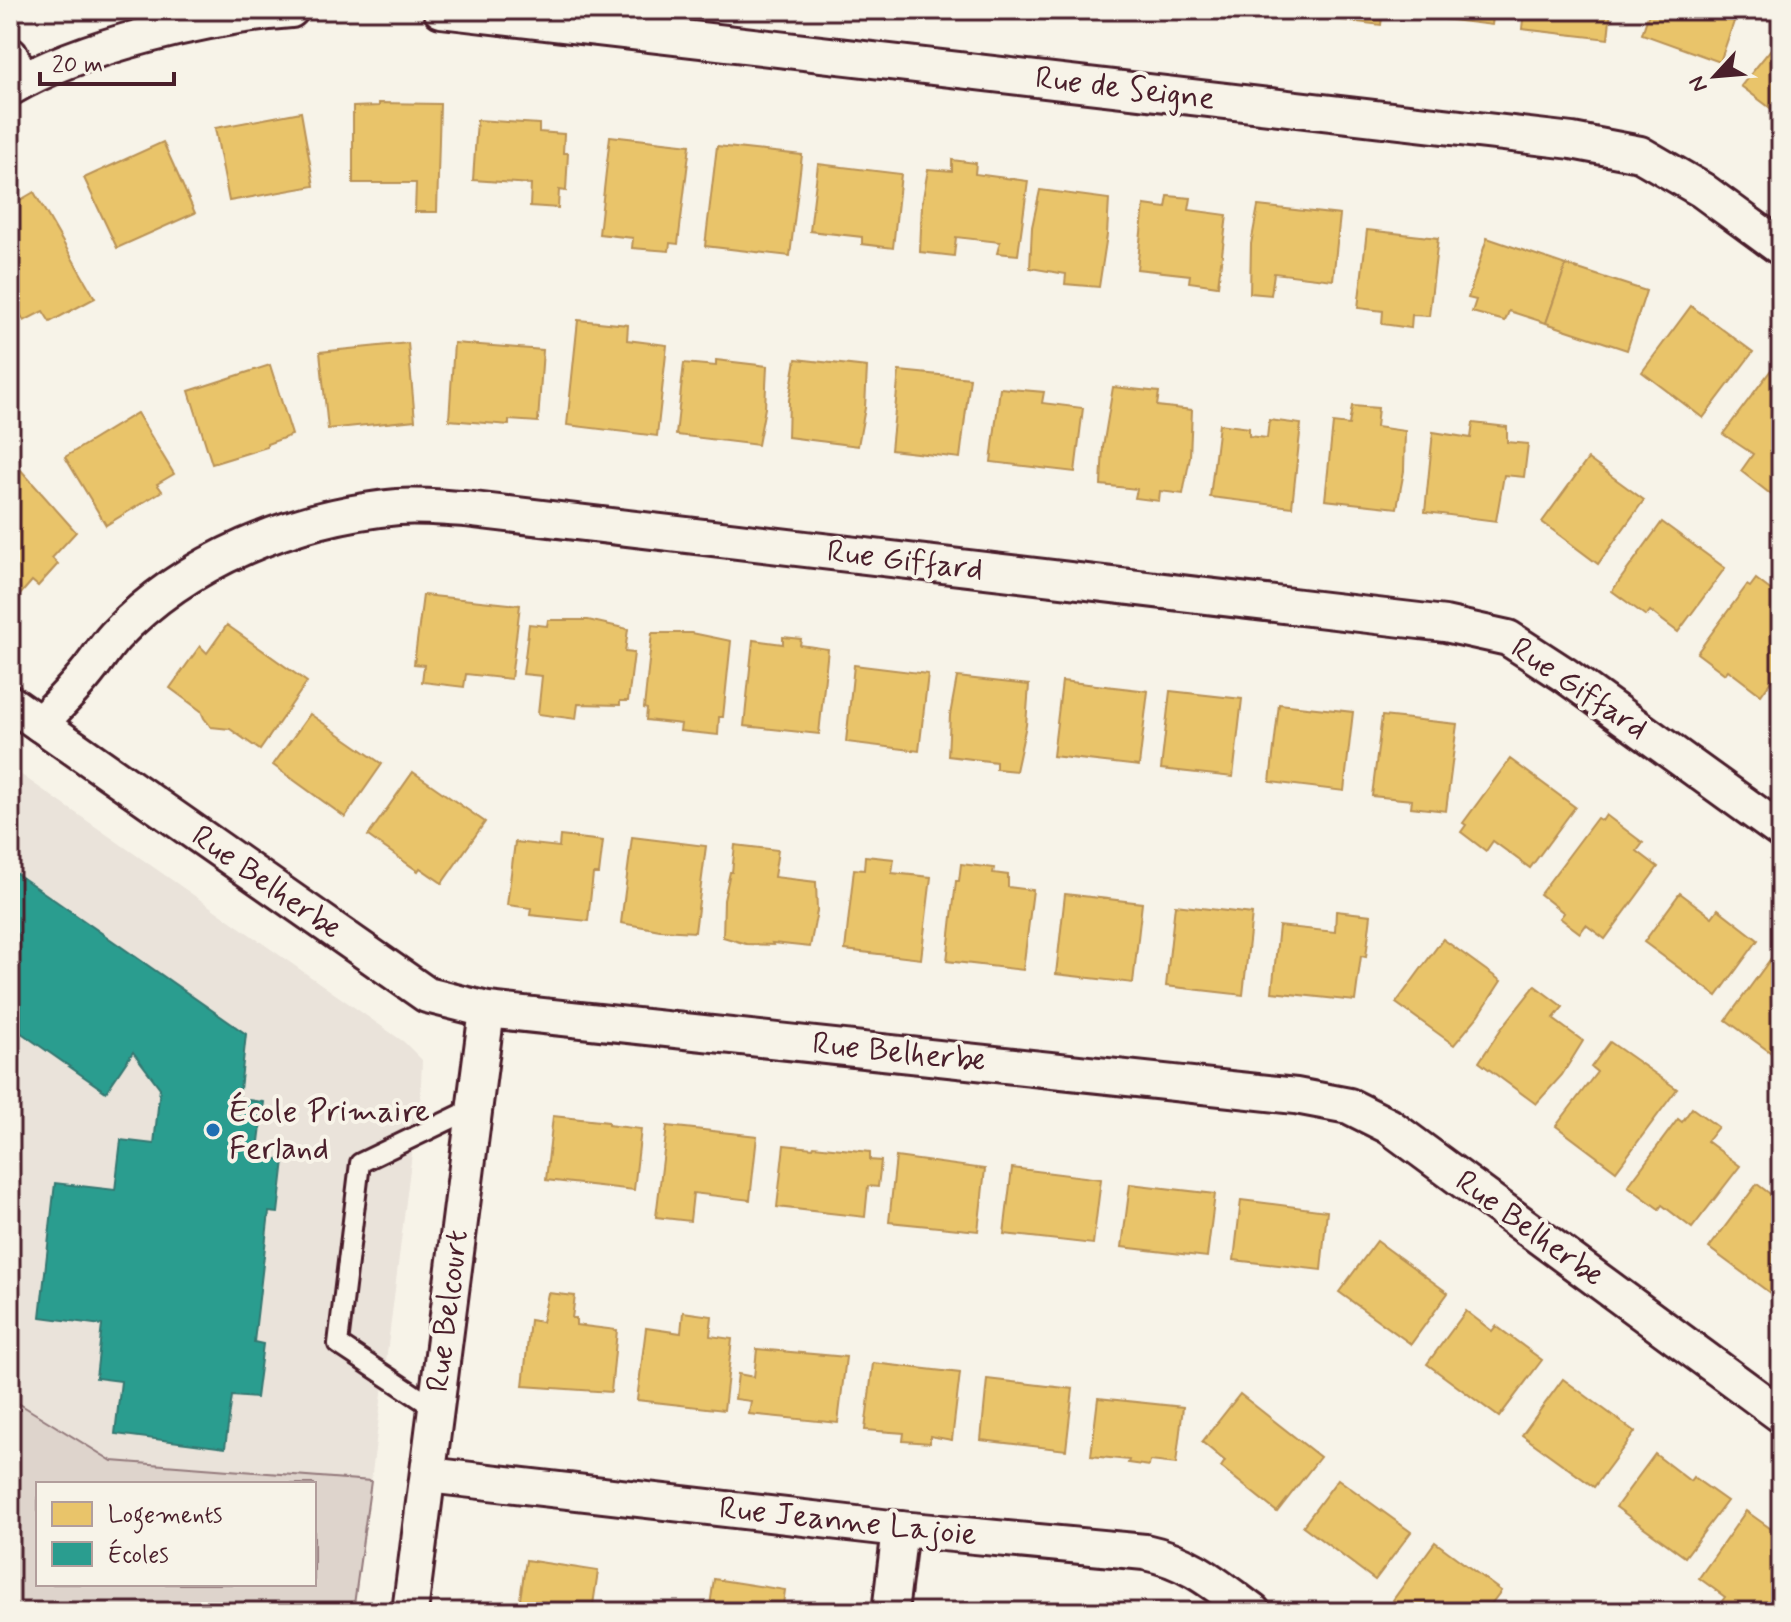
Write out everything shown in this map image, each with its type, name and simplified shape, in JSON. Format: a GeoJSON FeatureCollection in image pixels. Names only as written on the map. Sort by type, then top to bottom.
{"type":"FeatureCollection","features":[{"type":"Feature","properties":{"kind":"street"},"geometry":{"type":"LineString","coordinates":[[14,74],[213,20],[291,10]]}},
{"type":"Feature","properties":{"kind":"street","name":"Rue de Seigne"},"geometry":{"type":"LineString","coordinates":[[441,10],[1586,144],[1640,154],[1702,190],[1781,248]]}},
{"type":"Feature","properties":{"kind":"street","name":"Rue Giffard"},"geometry":{"type":"LineString","coordinates":[[40,724],[85,675],[115,636],[152,603],[192,575],[233,553],[275,535],[360,511],[402,506],[465,509],[1445,624],[1508,638],[1565,675],[1781,831]]}},
{"type":"Feature","properties":{"kind":"street","name":"Rue Belherbe"},"geometry":{"type":"LineString","coordinates":[[10,703],[427,995],[487,1010],[1296,1096],[1349,1106],[1389,1126],[1781,1415]]}},
{"type":"Feature","properties":{"kind":"street","name":"Rue Belcourt"},"geometry":{"type":"LineString","coordinates":[[410,1612],[487,1010]]}},
{"type":"Feature","properties":{"kind":"street","name":"Rue Jeanne Lajoie"},"geometry":{"type":"LineString","coordinates":[[428,1475],[900,1529],[1145,1552],[1174,1558],[1253,1612]]}},
{"type":"Feature","properties":{"kind":"street"},"geometry":{"type":"LineString","coordinates":[[890,1612],[900,1529]]}},
{"type":"Feature","properties":{"kind":"lane"},"geometry":{"type":"LineString","coordinates":[[436,1409],[338,1344],[360,1163],[474,1108]]}},
{"type":"Feature","properties":{"kind":"shaded area","name":"École Primaire Ferland"},"geometry":{"type":"Polygon","coordinates":[[[10,767],[404,1042],[422,1060],[420,1108],[371,1481],[112,1461],[10,1398],[10,767]]]}},
{"type":"Feature","properties":{"kind":"shaded area"},"geometry":{"type":"Polygon","coordinates":[[[10,1398],[112,1461],[371,1481],[353,1612],[10,1612],[10,1398]]]}},
{"type":"Feature","properties":{"kind":"building: Logements"},"geometry":{"type":"Polygon","coordinates":[[[1298,10],[1383,10],[1381,25],[1297,15],[1298,10]]]}},
{"type":"Feature","properties":{"kind":"building: Logements"},"geometry":{"type":"Polygon","coordinates":[[[1411,10],[1494,10],[1492,25],[1411,15],[1411,10]]]}},
{"type":"Feature","properties":{"kind":"building: Logements"},"geometry":{"type":"Polygon","coordinates":[[[1524,10],[1611,10],[1608,39],[1522,29],[1524,10]]]}},
{"type":"Feature","properties":{"kind":"building: Logements"},"geometry":{"type":"Polygon","coordinates":[[[1650,10],[1738,10],[1720,62],[1642,34],[1650,10]]]}},
{"type":"Feature","properties":{"kind":"building: Logements"},"geometry":{"type":"Polygon","coordinates":[[[1781,10],[1781,116],[1741,86],[1780,38],[1773,32],[1773,20],[1781,10]]]}},
{"type":"Feature","properties":{"kind":"building: Logements"},"geometry":{"type":"Polygon","coordinates":[[[379,103],[440,104],[437,212],[415,212],[416,183],[353,183],[353,107],[379,106],[379,103]]]}},
{"type":"Feature","properties":{"kind":"building: Logements"},"geometry":{"type":"Polygon","coordinates":[[[301,112],[314,186],[229,201],[215,128],[301,112]]]}},
{"type":"Feature","properties":{"kind":"building: Logements"},"geometry":{"type":"Polygon","coordinates":[[[477,120],[539,124],[539,132],[564,134],[563,153],[568,153],[566,191],[559,190],[558,208],[530,206],[531,184],[473,180],[477,120]]]}},
{"type":"Feature","properties":{"kind":"building: Logements"},"geometry":{"type":"Polygon","coordinates":[[[610,136],[690,145],[678,244],[670,243],[669,251],[632,248],[633,238],[599,234],[610,136]]]}},
{"type":"Feature","properties":{"kind":"building: Logements"},"geometry":{"type":"Polygon","coordinates":[[[163,142],[195,213],[117,248],[84,178],[163,142]]]}},
{"type":"Feature","properties":{"kind":"building: Logements"},"geometry":{"type":"Polygon","coordinates":[[[717,146],[802,155],[790,256],[705,246],[717,146]]]}},
{"type":"Feature","properties":{"kind":"building: Logements"},"geometry":{"type":"Polygon","coordinates":[[[952,160],[976,163],[975,174],[1028,181],[1018,255],[997,253],[1000,242],[956,237],[954,256],[920,252],[922,204],[928,169],[952,171],[952,160]]]}},
{"type":"Feature","properties":{"kind":"building: Logements"},"geometry":{"type":"Polygon","coordinates":[[[818,164],[901,174],[893,248],[862,244],[862,237],[810,231],[818,164]]]}},
{"type":"Feature","properties":{"kind":"building: Logements"},"geometry":{"type":"Polygon","coordinates":[[[1040,190],[1109,199],[1099,287],[1065,284],[1066,274],[1030,268],[1032,227],[1040,190]]]}},
{"type":"Feature","properties":{"kind":"building: Logements"},"geometry":{"type":"Polygon","coordinates":[[[34,192],[95,298],[50,322],[43,311],[24,321],[10,296],[10,206],[34,192]]]}},
{"type":"Feature","properties":{"kind":"building: Logements"},"geometry":{"type":"Polygon","coordinates":[[[1168,196],[1191,198],[1189,210],[1227,215],[1218,286],[1189,282],[1190,275],[1137,269],[1144,205],[1166,208],[1168,196]]]}},
{"type":"Feature","properties":{"kind":"building: Logements"},"geometry":{"type":"Polygon","coordinates":[[[1258,206],[1340,215],[1333,280],[1274,273],[1271,295],[1250,293],[1251,244],[1258,206]]]}},
{"type":"Feature","properties":{"kind":"building: Logements"},"geometry":{"type":"Polygon","coordinates":[[[1367,230],[1438,238],[1429,316],[1412,315],[1411,328],[1382,324],[1383,311],[1358,308],[1367,230]]]}},
{"type":"Feature","properties":{"kind":"building: Logements"},"geometry":{"type":"Polygon","coordinates":[[[1487,238],[1566,265],[1546,323],[1509,311],[1505,321],[1472,312],[1476,300],[1468,298],[1487,238]]]}},
{"type":"Feature","properties":{"kind":"building: Logements"},"geometry":{"type":"Polygon","coordinates":[[[1566,265],[1646,291],[1627,350],[1546,323],[1566,265]]]}},
{"type":"Feature","properties":{"kind":"building: Logements"},"geometry":{"type":"Polygon","coordinates":[[[1691,306],[1753,352],[1703,418],[1642,372],[1691,306]]]}},
{"type":"Feature","properties":{"kind":"building: Logements"},"geometry":{"type":"Polygon","coordinates":[[[578,320],[628,325],[627,340],[667,345],[657,436],[567,425],[578,320]]]}},
{"type":"Feature","properties":{"kind":"building: Logements"},"geometry":{"type":"Polygon","coordinates":[[[408,343],[415,420],[328,429],[320,352],[408,343]]]}},
{"type":"Feature","properties":{"kind":"building: Logements"},"geometry":{"type":"Polygon","coordinates":[[[454,343],[543,350],[538,422],[509,420],[509,425],[449,420],[454,343]]]}},
{"type":"Feature","properties":{"kind":"building: Logements"},"geometry":{"type":"Polygon","coordinates":[[[796,359],[867,367],[865,408],[858,446],[788,437],[789,400],[796,359]]]}},
{"type":"Feature","properties":{"kind":"building: Logements"},"geometry":{"type":"Polygon","coordinates":[[[716,360],[767,366],[765,408],[758,445],[676,435],[684,363],[716,366],[716,360]]]}},
{"type":"Feature","properties":{"kind":"building: Logements"},"geometry":{"type":"Polygon","coordinates":[[[270,365],[292,435],[267,444],[267,447],[212,464],[189,391],[270,365]]]}},
{"type":"Feature","properties":{"kind":"building: Logements"},"geometry":{"type":"Polygon","coordinates":[[[1771,370],[1781,378],[1781,485],[1773,496],[1741,471],[1753,454],[1723,434],[1771,370]]]}},
{"type":"Feature","properties":{"kind":"building: Logements"},"geometry":{"type":"Polygon","coordinates":[[[899,371],[970,378],[960,458],[891,450],[899,371]]]}},
{"type":"Feature","properties":{"kind":"building: Logements"},"geometry":{"type":"Polygon","coordinates":[[[1113,387],[1159,392],[1157,406],[1192,410],[1190,457],[1183,494],[1160,491],[1159,501],[1135,498],[1137,489],[1101,485],[1103,447],[1113,387]]]}},
{"type":"Feature","properties":{"kind":"building: Logements"},"geometry":{"type":"Polygon","coordinates":[[[1000,388],[1044,392],[1042,403],[1083,408],[1075,472],[991,462],[1000,388]]]}},
{"type":"Feature","properties":{"kind":"building: Logements"},"geometry":{"type":"Polygon","coordinates":[[[1352,406],[1378,408],[1376,427],[1405,431],[1404,471],[1397,508],[1325,500],[1333,423],[1349,425],[1352,406]]]}},
{"type":"Feature","properties":{"kind":"building: Logements"},"geometry":{"type":"Polygon","coordinates":[[[137,413],[174,474],[157,484],[162,491],[106,525],[65,457],[137,413]]]}},
{"type":"Feature","properties":{"kind":"building: Logements"},"geometry":{"type":"Polygon","coordinates":[[[1269,420],[1301,424],[1292,507],[1210,497],[1219,424],[1249,428],[1249,436],[1267,438],[1269,420]]]}},
{"type":"Feature","properties":{"kind":"building: Logements"},"geometry":{"type":"Polygon","coordinates":[[[1473,423],[1507,427],[1507,442],[1528,444],[1524,477],[1504,475],[1496,521],[1425,512],[1433,432],[1471,438],[1473,423]]]}},
{"type":"Feature","properties":{"kind":"building: Logements"},"geometry":{"type":"Polygon","coordinates":[[[11,459],[76,532],[52,558],[58,564],[38,586],[32,581],[11,605],[11,459]]]}},
{"type":"Feature","properties":{"kind":"building: Logements"},"geometry":{"type":"Polygon","coordinates":[[[1588,459],[1644,500],[1598,564],[1542,522],[1588,459]]]}},
{"type":"Feature","properties":{"kind":"building: Logements"},"geometry":{"type":"Polygon","coordinates":[[[1662,522],[1725,568],[1678,632],[1650,611],[1646,616],[1612,591],[1662,522]]]}},
{"type":"Feature","properties":{"kind":"building: Logements"},"geometry":{"type":"Polygon","coordinates":[[[1756,579],[1781,598],[1778,606],[1781,609],[1781,667],[1761,695],[1728,670],[1725,674],[1697,653],[1747,585],[1750,587],[1756,579]]]}},
{"type":"Feature","properties":{"kind":"building: Logements"},"geometry":{"type":"Polygon","coordinates":[[[423,595],[520,605],[511,679],[466,674],[464,687],[422,682],[424,665],[414,664],[423,595]]]}},
{"type":"Feature","properties":{"kind":"building: Logements"},"geometry":{"type":"Polygon","coordinates":[[[548,620],[588,620],[628,629],[625,652],[634,653],[628,701],[620,701],[620,705],[578,704],[576,719],[538,714],[542,676],[523,674],[529,624],[547,626],[548,620]]]}},
{"type":"Feature","properties":{"kind":"building: Logements"},"geometry":{"type":"Polygon","coordinates":[[[227,625],[307,682],[260,750],[230,729],[211,727],[201,711],[170,688],[200,646],[207,653],[227,625]]]}},
{"type":"Feature","properties":{"kind":"building: Logements"},"geometry":{"type":"Polygon","coordinates":[[[652,633],[692,633],[731,641],[723,717],[719,717],[718,735],[680,731],[681,724],[646,720],[647,709],[644,708],[652,633]]]}},
{"type":"Feature","properties":{"kind":"building: Logements"},"geometry":{"type":"Polygon","coordinates":[[[783,637],[801,639],[800,645],[828,649],[819,734],[744,726],[753,640],[783,644],[783,637]]]}},
{"type":"Feature","properties":{"kind":"building: Logements"},"geometry":{"type":"Polygon","coordinates":[[[854,665],[928,674],[919,751],[846,742],[854,665]]]}},
{"type":"Feature","properties":{"kind":"building: Logements"},"geometry":{"type":"Polygon","coordinates":[[[957,677],[1029,685],[1026,725],[1016,771],[996,769],[996,762],[948,756],[950,715],[957,677]]]}},
{"type":"Feature","properties":{"kind":"building: Logements"},"geometry":{"type":"Polygon","coordinates":[[[1062,681],[1148,691],[1139,766],[1053,756],[1062,681]]]}},
{"type":"Feature","properties":{"kind":"building: Logements"},"geometry":{"type":"Polygon","coordinates":[[[1170,691],[1242,699],[1233,777],[1161,769],[1170,691]]]}},
{"type":"Feature","properties":{"kind":"building: Logements"},"geometry":{"type":"Polygon","coordinates":[[[1279,704],[1353,712],[1344,791],[1270,782],[1279,704]]]}},
{"type":"Feature","properties":{"kind":"building: Logements"},"geometry":{"type":"Polygon","coordinates":[[[310,714],[382,764],[345,817],[273,765],[310,714]]]}},
{"type":"Feature","properties":{"kind":"building: Logements"},"geometry":{"type":"Polygon","coordinates":[[[1382,716],[1457,724],[1446,811],[1411,807],[1412,800],[1372,796],[1382,716]]]}},
{"type":"Feature","properties":{"kind":"building: Logements"},"geometry":{"type":"Polygon","coordinates":[[[1510,759],[1575,807],[1530,868],[1493,841],[1486,851],[1461,832],[1466,825],[1463,823],[1510,759]]]}},
{"type":"Feature","properties":{"kind":"building: Logements"},"geometry":{"type":"Polygon","coordinates":[[[413,772],[485,822],[442,883],[420,868],[418,871],[368,836],[413,772]]]}},
{"type":"Feature","properties":{"kind":"building: Logements"},"geometry":{"type":"Polygon","coordinates":[[[1606,815],[1643,843],[1637,851],[1658,867],[1605,939],[1586,925],[1580,933],[1560,918],[1564,913],[1540,894],[1597,818],[1602,821],[1606,815]]]}},
{"type":"Feature","properties":{"kind":"building: Logements"},"geometry":{"type":"Polygon","coordinates":[[[560,836],[603,841],[599,874],[593,874],[588,921],[530,915],[531,908],[507,905],[515,842],[559,847],[560,836]]]}},
{"type":"Feature","properties":{"kind":"building: Logements"},"geometry":{"type":"Polygon","coordinates":[[[632,837],[706,846],[695,932],[621,923],[632,837]]]}},
{"type":"Feature","properties":{"kind":"building: Logements"},"geometry":{"type":"Polygon","coordinates":[[[735,845],[778,850],[774,877],[816,882],[817,911],[810,947],[746,944],[723,937],[724,900],[735,845]]]}},
{"type":"Feature","properties":{"kind":"building: Logements"},"geometry":{"type":"Polygon","coordinates":[[[865,856],[894,859],[892,873],[931,877],[921,959],[845,950],[854,869],[864,870],[865,856]]]}},
{"type":"Feature","properties":{"kind":"building: Logements"},"geometry":{"type":"Polygon","coordinates":[[[961,864],[994,868],[993,873],[1008,875],[1008,887],[1033,890],[1023,970],[947,961],[956,881],[959,881],[961,864]]]}},
{"type":"Feature","properties":{"kind":"building: Logements"},"geometry":{"type":"Polygon","coordinates":[[[1680,893],[1712,917],[1718,909],[1758,940],[1717,996],[1644,942],[1680,893]]]}},
{"type":"Feature","properties":{"kind":"building: Logements"},"geometry":{"type":"Polygon","coordinates":[[[1065,894],[1142,903],[1133,983],[1056,974],[1065,894]]]}},
{"type":"Feature","properties":{"kind":"building: Logements"},"geometry":{"type":"Polygon","coordinates":[[[1175,905],[1252,914],[1243,995],[1166,986],[1175,905]]]}},
{"type":"Feature","properties":{"kind":"building: Logements"},"geometry":{"type":"Polygon","coordinates":[[[1336,911],[1371,915],[1366,957],[1361,956],[1355,1001],[1272,992],[1279,926],[1335,932],[1336,911]]]}},
{"type":"Feature","properties":{"kind":"building: Logements"},"geometry":{"type":"Polygon","coordinates":[[[1443,939],[1501,981],[1454,1045],[1396,1003],[1443,939]]]}},
{"type":"Feature","properties":{"kind":"building: Logements"},"geometry":{"type":"Polygon","coordinates":[[[1772,957],[1781,964],[1781,1060],[1726,1020],[1772,957]]]}},
{"type":"Feature","properties":{"kind":"building: Logements"},"geometry":{"type":"Polygon","coordinates":[[[1535,986],[1563,1007],[1553,1019],[1583,1041],[1562,1075],[1536,1104],[1479,1062],[1535,986]]]}},
{"type":"Feature","properties":{"kind":"building: Logements"},"geometry":{"type":"Polygon","coordinates":[[[1610,1042],[1677,1089],[1616,1171],[1556,1126],[1597,1072],[1591,1067],[1610,1042]]]}},
{"type":"Feature","properties":{"kind":"building: Logements"},"geometry":{"type":"Polygon","coordinates":[[[1692,1108],[1718,1127],[1707,1141],[1740,1166],[1692,1228],[1662,1205],[1659,1209],[1628,1186],[1678,1119],[1682,1122],[1692,1108]]]}},
{"type":"Feature","properties":{"kind":"building: Logements"},"geometry":{"type":"Polygon","coordinates":[[[553,1116],[641,1129],[634,1190],[546,1180],[553,1116]]]}},
{"type":"Feature","properties":{"kind":"building: Logements"},"geometry":{"type":"Polygon","coordinates":[[[667,1126],[757,1136],[750,1200],[693,1193],[690,1221],[656,1217],[667,1126]]]}},
{"type":"Feature","properties":{"kind":"building: Logements"},"geometry":{"type":"Polygon","coordinates":[[[784,1145],[870,1152],[870,1160],[881,1161],[878,1187],[868,1186],[865,1217],[777,1207],[784,1145]]]}},
{"type":"Feature","properties":{"kind":"building: Logements"},"geometry":{"type":"Polygon","coordinates":[[[896,1157],[985,1169],[978,1231],[889,1222],[896,1157]]]}},
{"type":"Feature","properties":{"kind":"building: Logements"},"geometry":{"type":"Polygon","coordinates":[[[1012,1168],[1101,1179],[1093,1244],[1004,1234],[1012,1168]]]}},
{"type":"Feature","properties":{"kind":"building: Logements"},"geometry":{"type":"Polygon","coordinates":[[[1130,1184],[1215,1194],[1207,1257],[1122,1247],[1130,1184]]]}},
{"type":"Feature","properties":{"kind":"building: Logements"},"geometry":{"type":"Polygon","coordinates":[[[1757,1184],[1781,1202],[1781,1277],[1770,1293],[1709,1248],[1757,1184]]]}},
{"type":"Feature","properties":{"kind":"building: Logements"},"geometry":{"type":"Polygon","coordinates":[[[1241,1200],[1327,1211],[1321,1270],[1234,1260],[1241,1200]]]}},
{"type":"Feature","properties":{"kind":"building: Logements"},"geometry":{"type":"Polygon","coordinates":[[[1377,1241],[1448,1293],[1411,1344],[1339,1292],[1377,1241]]]}},
{"type":"Feature","properties":{"kind":"building: Logements"},"geometry":{"type":"Polygon","coordinates":[[[548,1293],[575,1296],[572,1318],[576,1318],[576,1325],[617,1330],[611,1392],[523,1386],[530,1320],[542,1322],[548,1293]]]}},
{"type":"Feature","properties":{"kind":"building: Logements"},"geometry":{"type":"Polygon","coordinates":[[[1466,1311],[1492,1331],[1496,1326],[1542,1360],[1499,1417],[1427,1364],[1466,1311]]]}},
{"type":"Feature","properties":{"kind":"building: Logements"},"geometry":{"type":"Polygon","coordinates":[[[683,1312],[712,1316],[710,1336],[732,1339],[724,1410],[637,1400],[646,1328],[681,1333],[683,1312]]]}},
{"type":"Feature","properties":{"kind":"building: Logements"},"geometry":{"type":"Polygon","coordinates":[[[757,1349],[846,1357],[838,1423],[749,1414],[751,1401],[735,1399],[738,1374],[754,1377],[757,1349]]]}},
{"type":"Feature","properties":{"kind":"building: Logements"},"geometry":{"type":"Polygon","coordinates":[[[873,1363],[960,1373],[952,1440],[930,1436],[930,1443],[903,1441],[904,1433],[865,1430],[873,1363]]]}},
{"type":"Feature","properties":{"kind":"building: Logements"},"geometry":{"type":"Polygon","coordinates":[[[987,1379],[1073,1389],[1066,1450],[981,1440],[987,1379]]]}},
{"type":"Feature","properties":{"kind":"building: Logements"},"geometry":{"type":"Polygon","coordinates":[[[1563,1379],[1635,1432],[1594,1487],[1522,1435],[1563,1379]]]}},
{"type":"Feature","properties":{"kind":"building: Logements"},"geometry":{"type":"Polygon","coordinates":[[[1240,1394],[1320,1457],[1277,1512],[1221,1467],[1225,1461],[1202,1442],[1240,1394]]]}},
{"type":"Feature","properties":{"kind":"building: Logements"},"geometry":{"type":"Polygon","coordinates":[[[1098,1398],[1183,1407],[1176,1464],[1150,1461],[1149,1466],[1128,1463],[1129,1460],[1091,1456],[1098,1398]]]}},
{"type":"Feature","properties":{"kind":"building: Logements"},"geometry":{"type":"Polygon","coordinates":[[[1655,1454],[1690,1481],[1693,1477],[1727,1501],[1685,1557],[1616,1507],[1655,1454]]]}},
{"type":"Feature","properties":{"kind":"building: Logements"},"geometry":{"type":"Polygon","coordinates":[[[1338,1479],[1411,1532],[1375,1580],[1303,1526],[1338,1479]]]}},
{"type":"Feature","properties":{"kind":"building: Logements"},"geometry":{"type":"Polygon","coordinates":[[[1746,1511],[1781,1536],[1781,1598],[1771,1612],[1714,1612],[1725,1597],[1699,1578],[1746,1511]]]}},
{"type":"Feature","properties":{"kind":"building: Logements"},"geometry":{"type":"Polygon","coordinates":[[[1435,1542],[1501,1591],[1485,1612],[1409,1612],[1393,1600],[1435,1542]]]}},
{"type":"Feature","properties":{"kind":"building: Logements"},"geometry":{"type":"Polygon","coordinates":[[[526,1560],[598,1571],[592,1612],[518,1612],[526,1560]]]}},
{"type":"Feature","properties":{"kind":"building: Logements"},"geometry":{"type":"Polygon","coordinates":[[[714,1579],[785,1590],[782,1612],[709,1612],[714,1579]]]}},
{"type":"Feature","properties":{"kind":"building: Logements"},"geometry":{"type":"Polygon","coordinates":[[[990,1606],[1027,1612],[990,1612],[990,1606]]]}},
{"type":"Feature","properties":{"kind":"building: Écoles"},"geometry":{"type":"Polygon","coordinates":[[[10,869],[246,1034],[239,1099],[264,1102],[257,1157],[284,1160],[278,1213],[269,1212],[254,1342],[263,1344],[256,1398],[232,1396],[225,1448],[115,1434],[121,1381],[96,1378],[102,1325],[40,1317],[55,1183],[115,1190],[121,1140],[154,1144],[160,1088],[133,1052],[106,1092],[10,1025],[10,869]]]}},
{"type":"Feature","properties":{"kind":"place","name":"École Primaire Ferland"},"geometry":{"type":"Point","coordinates":[213,1130]}}]}
